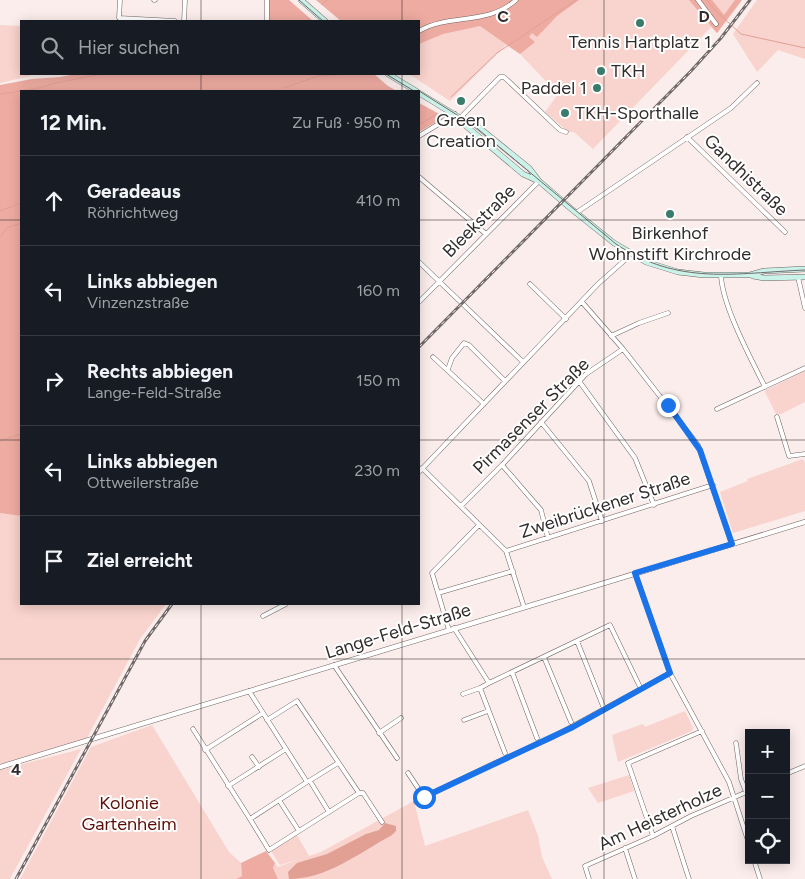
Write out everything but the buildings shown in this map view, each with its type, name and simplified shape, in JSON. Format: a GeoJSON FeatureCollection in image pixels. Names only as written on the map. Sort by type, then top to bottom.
{"type":"FeatureCollection","features":[{"type":"Feature","properties":{"kind":"main road"},"geometry":{"type":"LineString","coordinates":[[301,0],[324,20]]}},
{"type":"Feature","properties":{"kind":"main road"},"geometry":{"type":"LineString","coordinates":[[390,75],[415,90]]}},
{"type":"Feature","properties":{"kind":"main road"},"geometry":{"type":"LineString","coordinates":[[420,93],[455,114],[466,126],[521,173],[538,181],[614,243],[629,253],[661,268],[678,272],[721,276],[805,269]]}},
{"type":"Feature","properties":{"kind":"main road"},"geometry":{"type":"LineString","coordinates":[[750,275],[764,278],[805,277]]}},
{"type":"Feature","properties":{"kind":"street"},"geometry":{"type":"LineString","coordinates":[[120,0],[119,20],[132,20]]}},
{"type":"Feature","properties":{"kind":"street"},"geometry":{"type":"LineString","coordinates":[[184,20],[185,0]]}},
{"type":"Feature","properties":{"kind":"street"},"geometry":{"type":"LineString","coordinates":[[267,0],[267,20]]}},
{"type":"Feature","properties":{"kind":"street"},"geometry":{"type":"LineString","coordinates":[[420,31],[438,23],[495,14],[507,8],[516,0]]}},
{"type":"Feature","properties":{"kind":"street"},"geometry":{"type":"LineString","coordinates":[[698,0],[716,24]]}},
{"type":"Feature","properties":{"kind":"street"},"geometry":{"type":"LineString","coordinates":[[460,118],[500,76],[504,77],[560,130],[566,132]]}},
{"type":"Feature","properties":{"kind":"street"},"geometry":{"type":"LineString","coordinates":[[576,213],[731,108],[757,84]]}},
{"type":"Feature","properties":{"kind":"street"},"geometry":{"type":"LineString","coordinates":[[420,135],[455,114]]}},
{"type":"Feature","properties":{"kind":"street","name":"Gandhistraße"},"geometry":{"type":"LineString","coordinates":[[687,137],[785,232]]}},
{"type":"Feature","properties":{"kind":"street"},"geometry":{"type":"LineString","coordinates":[[420,178],[486,234]]}},
{"type":"Feature","properties":{"kind":"street","name":"Bleekstraße"},"geometry":{"type":"LineString","coordinates":[[420,301],[538,181]]}},
{"type":"Feature","properties":{"kind":"street"},"geometry":{"type":"LineString","coordinates":[[524,607],[506,551],[461,506],[420,470],[598,284],[625,260],[629,253]]}},
{"type":"Feature","properties":{"kind":"street"},"geometry":{"type":"LineString","coordinates":[[420,263],[524,362]]}},
{"type":"Feature","properties":{"kind":"street"},"geometry":{"type":"LineString","coordinates":[[721,276],[730,310],[764,386]]}},
{"type":"Feature","properties":{"kind":"street"},"geometry":{"type":"LineString","coordinates":[[798,277],[805,308]]}},
{"type":"Feature","properties":{"kind":"street"},"geometry":{"type":"LineString","coordinates":[[530,284],[566,319]]}},
{"type":"Feature","properties":{"kind":"street"},"geometry":{"type":"LineString","coordinates":[[582,302],[623,349],[698,445],[732,544]]}},
{"type":"Feature","properties":{"kind":"street"},"geometry":{"type":"LineString","coordinates":[[611,336],[639,323],[668,313]]}},
{"type":"Feature","properties":{"kind":"street"},"geometry":{"type":"LineString","coordinates":[[448,369],[452,358],[464,343],[469,345],[505,381]]}},
{"type":"Feature","properties":{"kind":"street","name":"Pirmasenser Straße"},"geometry":{"type":"LineString","coordinates":[[461,506],[502,465],[586,374],[623,349]]}},
{"type":"Feature","properties":{"kind":"street"},"geometry":{"type":"LineString","coordinates":[[433,357],[484,404]]}},
{"type":"Feature","properties":{"kind":"street"},"geometry":{"type":"LineString","coordinates":[[717,409],[805,368]]}},
{"type":"Feature","properties":{"kind":"street"},"geometry":{"type":"LineString","coordinates":[[579,381],[635,458],[654,505]]}},
{"type":"Feature","properties":{"kind":"street"},"geometry":{"type":"LineString","coordinates":[[776,417],[789,456],[805,454]]}},
{"type":"Feature","properties":{"kind":"street"},"geometry":{"type":"LineString","coordinates":[[541,422],[589,481],[602,521]]}},
{"type":"Feature","properties":{"kind":"street"},"geometry":{"type":"LineString","coordinates":[[502,465],[541,510],[548,538]]}},
{"type":"Feature","properties":{"kind":"street","name":"Zweibrückener Straße"},"geometry":{"type":"LineString","coordinates":[[506,551],[713,485]]}},
{"type":"Feature","properties":{"kind":"street","name":"Lange-Feld-Straße"},"geometry":{"type":"LineString","coordinates":[[0,767],[805,522]]}},
{"type":"Feature","properties":{"kind":"street"},"geometry":{"type":"LineString","coordinates":[[479,525],[432,573],[452,629],[489,683]]}},
{"type":"Feature","properties":{"kind":"street"},"geometry":{"type":"LineString","coordinates":[[438,593],[513,570]]}},
{"type":"Feature","properties":{"kind":"street"},"geometry":{"type":"LineString","coordinates":[[635,573],[670,673],[729,782],[745,831]]}},
{"type":"Feature","properties":{"kind":"street"},"geometry":{"type":"LineString","coordinates":[[263,616],[284,605]]}},
{"type":"Feature","properties":{"kind":"street"},"geometry":{"type":"LineString","coordinates":[[463,694],[480,688],[610,625],[641,689]]}},
{"type":"Feature","properties":{"kind":"street"},"geometry":{"type":"LineString","coordinates":[[577,641],[603,706]]}},
{"type":"Feature","properties":{"kind":"street"},"geometry":{"type":"LineString","coordinates":[[544,656],[571,722]]}},
{"type":"Feature","properties":{"kind":"street"},"geometry":{"type":"LineString","coordinates":[[334,665],[397,758]]}},
{"type":"Feature","properties":{"kind":"street"},"geometry":{"type":"LineString","coordinates":[[512,672],[537,738]]}},
{"type":"Feature","properties":{"kind":"street"},"geometry":{"type":"LineString","coordinates":[[416,802],[488,766],[540,744],[670,673]]}},
{"type":"Feature","properties":{"kind":"street"},"geometry":{"type":"LineString","coordinates":[[480,688],[505,753]]}},
{"type":"Feature","properties":{"kind":"street"},"geometry":{"type":"LineString","coordinates":[[249,692],[329,812]]}},
{"type":"Feature","properties":{"kind":"street"},"geometry":{"type":"LineString","coordinates":[[267,720],[297,701],[359,793],[362,793],[382,822]]}},
{"type":"Feature","properties":{"kind":"street"},"geometry":{"type":"LineString","coordinates":[[464,720],[488,711]]}},
{"type":"Feature","properties":{"kind":"street"},"geometry":{"type":"LineString","coordinates":[[205,750],[263,713]]}},
{"type":"Feature","properties":{"kind":"street"},"geometry":{"type":"LineString","coordinates":[[380,733],[401,718]]}},
{"type":"Feature","properties":{"kind":"street"},"geometry":{"type":"LineString","coordinates":[[193,729],[269,850],[359,793]]}},
{"type":"Feature","properties":{"kind":"street"},"geometry":{"type":"LineString","coordinates":[[653,836],[628,763],[702,731]]}},
{"type":"Feature","properties":{"kind":"street","name":"Am Heisterholze"},"geometry":{"type":"LineString","coordinates":[[736,743],[741,779],[745,787]]}},
{"type":"Feature","properties":{"kind":"street"},"geometry":{"type":"LineString","coordinates":[[228,786],[286,749]]}},
{"type":"Feature","properties":{"kind":"street"},"geometry":{"type":"LineString","coordinates":[[252,757],[259,767]]}},
{"type":"Feature","properties":{"kind":"street"},"geometry":{"type":"LineString","coordinates":[[250,819],[338,763]]}},
{"type":"Feature","properties":{"kind":"street"},"geometry":{"type":"LineString","coordinates":[[790,772],[805,766]]}},
{"type":"Feature","properties":{"kind":"street"},"geometry":{"type":"LineString","coordinates":[[408,773],[424,797]]}},
{"type":"Feature","properties":{"kind":"street","name":"Am Heisterholze"},"geometry":{"type":"LineString","coordinates":[[589,879],[585,866],[745,792]]}},
{"type":"Feature","properties":{"kind":"street"},"geometry":{"type":"LineString","coordinates":[[279,800],[299,831]]}},
{"type":"Feature","properties":{"kind":"street"},"geometry":{"type":"LineString","coordinates":[[672,826],[688,879]]}},
{"type":"Feature","properties":{"kind":"street"},"geometry":{"type":"LineString","coordinates":[[625,848],[635,879]]}},
{"type":"Feature","properties":{"kind":"street"},"geometry":{"type":"LineString","coordinates":[[755,864],[760,879]]}},
{"type":"Feature","properties":{"kind":"green space","name":"TKH"},"geometry":{"type":"Polygon","coordinates":[[[316,0],[742,0],[717,33],[711,27],[593,149],[574,132],[568,132],[545,112],[558,94],[520,54],[506,45],[450,101],[411,75],[420,75],[420,20],[340,20],[316,0]]]}},
{"type":"Feature","properties":{"kind":"green space"},"geometry":{"type":"Polygon","coordinates":[[[757,0],[805,0],[805,59],[778,50],[757,72],[733,34],[757,0]]]}},
{"type":"Feature","properties":{"kind":"green space"},"geometry":{"type":"Polygon","coordinates":[[[0,25],[20,26],[20,75],[30,75],[0,83],[0,25]]]}},
{"type":"Feature","properties":{"kind":"green space"},"geometry":{"type":"Polygon","coordinates":[[[805,371],[805,402],[779,415],[776,414],[765,392],[766,390],[805,371]]]}},
{"type":"Feature","properties":{"kind":"green space"},"geometry":{"type":"Polygon","coordinates":[[[803,459],[805,463],[805,511],[733,533],[720,492],[748,481],[747,479],[803,459]]]}},
{"type":"Feature","properties":{"kind":"green space"},"geometry":{"type":"Polygon","coordinates":[[[0,513],[20,516],[20,605],[165,605],[140,639],[87,738],[0,764],[0,513]]]}},
{"type":"Feature","properties":{"kind":"green space"},"geometry":{"type":"Polygon","coordinates":[[[685,711],[693,728],[692,731],[618,762],[612,735],[643,724],[645,727],[685,711]]]}},
{"type":"Feature","properties":{"kind":"green space","name":"Kolonie Gartenheim"},"geometry":{"type":"Polygon","coordinates":[[[152,725],[229,852],[241,863],[242,876],[236,879],[20,879],[91,747],[152,725]]]}},
{"type":"Feature","properties":{"kind":"green space"},"geometry":{"type":"Polygon","coordinates":[[[81,749],[10,879],[0,879],[0,770],[81,749]]]}},
{"type":"Feature","properties":{"kind":"green space"},"geometry":{"type":"Polygon","coordinates":[[[629,775],[634,791],[598,803],[588,788],[629,775]]]}},
{"type":"Feature","properties":{"kind":"green space"},"geometry":{"type":"Polygon","coordinates":[[[414,801],[425,846],[528,810],[538,836],[542,857],[552,879],[278,879],[273,868],[275,863],[278,867],[299,859],[280,865],[271,851],[297,835],[309,856],[321,852],[414,801]]]}},
{"type":"Feature","properties":{"kind":"shaded area"},"geometry":{"type":"Polygon","coordinates":[[[269,0],[289,0],[312,20],[269,20],[269,0]]]}},
{"type":"Feature","properties":{"kind":"shaded area"},"geometry":{"type":"Polygon","coordinates":[[[316,0],[579,0],[557,16],[537,37],[532,33],[529,37],[535,42],[520,54],[480,26],[443,34],[420,44],[420,20],[340,20],[316,0]]]}},
{"type":"Feature","properties":{"kind":"shaded area"},"geometry":{"type":"Polygon","coordinates":[[[689,0],[712,0],[724,15],[735,0],[742,0],[717,33],[689,0]]]}},
{"type":"Feature","properties":{"kind":"shaded area"},"geometry":{"type":"Polygon","coordinates":[[[71,75],[375,75],[395,90],[20,90],[20,516],[0,513],[0,85],[32,79],[71,75]]]}},
{"type":"Feature","properties":{"kind":"shaded area"},"geometry":{"type":"Polygon","coordinates":[[[420,104],[445,117],[420,131],[420,104]]]}},
{"type":"Feature","properties":{"kind":"shaded area"},"geometry":{"type":"Polygon","coordinates":[[[385,823],[396,826],[396,831],[355,857],[316,875],[289,879],[288,872],[297,863],[327,854],[366,834],[379,830],[385,823]]]}},
{"type":"Feature","properties":{"kind":"shaded area"},"geometry":{"type":"Polygon","coordinates":[[[266,851],[275,863],[273,868],[278,879],[236,879],[242,876],[241,863],[266,851]]]}},
{"type":"Feature","properties":{"kind":"waterway"},"geometry":{"type":"LineString","coordinates":[[322,5],[327,0]]}},
{"type":"Feature","properties":{"kind":"waterway"},"geometry":{"type":"LineString","coordinates":[[451,97],[497,53],[576,0]]}},
{"type":"Feature","properties":{"kind":"waterway"},"geometry":{"type":"LineString","coordinates":[[707,0],[741,34],[805,48]]}},
{"type":"Feature","properties":{"kind":"waterway"},"geometry":{"type":"LineString","coordinates":[[28,90],[97,75]]}},
{"type":"Feature","properties":{"kind":"waterway"},"geometry":{"type":"LineString","coordinates":[[284,88],[318,76],[334,75]]}},
{"type":"Feature","properties":{"kind":"waterway"},"geometry":{"type":"LineString","coordinates":[[0,94],[20,91]]}},
{"type":"Feature","properties":{"kind":"waterway"},"geometry":{"type":"LineString","coordinates":[[420,124],[437,114]]}},
{"type":"Feature","properties":{"kind":"waterway"},"geometry":{"type":"LineString","coordinates":[[0,211],[20,203]]}},
{"type":"Feature","properties":{"kind":"waterway"},"geometry":{"type":"LineString","coordinates":[[0,237],[7,228],[20,223]]}},
{"type":"Feature","properties":{"kind":"waterway"},"geometry":{"type":"LineString","coordinates":[[0,441],[20,434]]}},
{"type":"Feature","properties":{"kind":"tram line"},"geometry":{"type":"LineString","coordinates":[[299,0],[322,20]]}},
{"type":"Feature","properties":{"kind":"tram line"},"geometry":{"type":"LineString","coordinates":[[388,75],[412,90]]}},
{"type":"Feature","properties":{"kind":"tram line"},"geometry":{"type":"LineString","coordinates":[[420,92],[473,125],[616,244],[639,257],[662,266],[708,274],[805,270]]}},
{"type":"Feature","properties":{"kind":"railway"},"geometry":{"type":"LineString","coordinates":[[420,346],[691,71],[721,38],[750,0]]}},
{"type":"Feature","properties":{"kind":"railway"},"geometry":{"type":"LineString","coordinates":[[16,879],[145,641],[171,605]]}},
{"type":"Feature","properties":{"kind":"place","name":"Tennis Hartplatz 1"},"geometry":{"type":"Point","coordinates":[640,23]}},
{"type":"Feature","properties":{"kind":"place","name":"TKH"},"geometry":{"type":"Point","coordinates":[601,71]}},
{"type":"Feature","properties":{"kind":"place","name":"Paddel 1"},"geometry":{"type":"Point","coordinates":[597,88]}},
{"type":"Feature","properties":{"kind":"place","name":"Green Creation"},"geometry":{"type":"Point","coordinates":[461,101]}},
{"type":"Feature","properties":{"kind":"place","name":"TKH-Sporthalle"},"geometry":{"type":"Point","coordinates":[565,113]}},
{"type":"Feature","properties":{"kind":"place","name":"Birkenhof Wohnstift Kirchrode"},"geometry":{"type":"Point","coordinates":[670,214]}},
{"type":"Feature","properties":{"kind":"route"},"geometry":{"type":"LineString","coordinates":[[424,797],[540,744],[670,673],[635,573],[732,544],[698,445],[668,405]]}}]}
